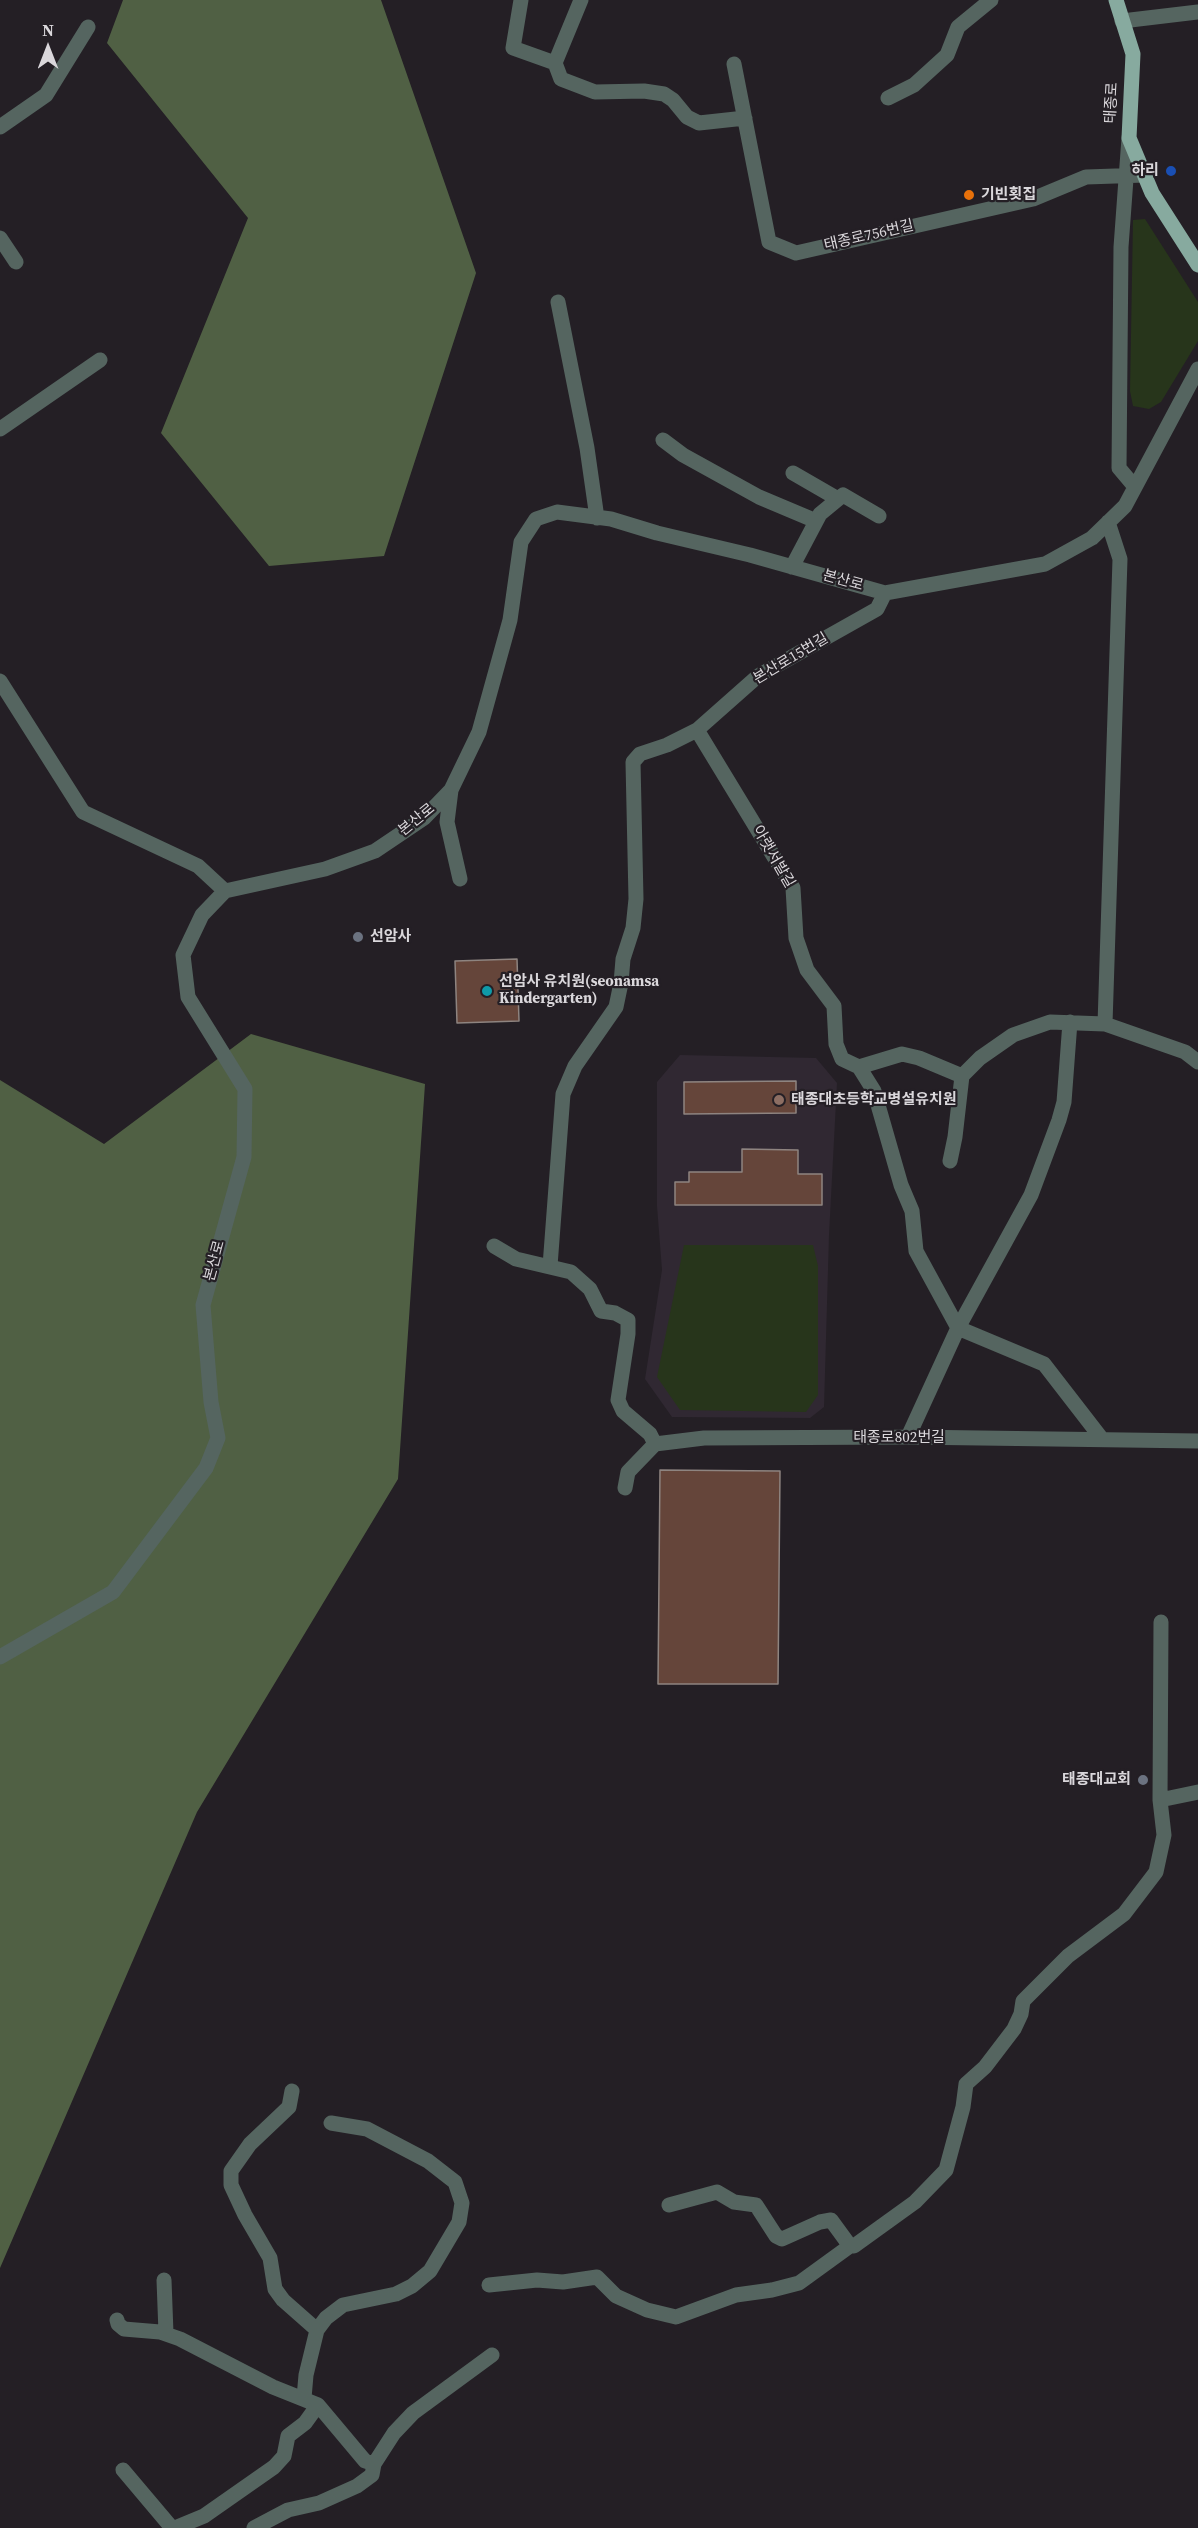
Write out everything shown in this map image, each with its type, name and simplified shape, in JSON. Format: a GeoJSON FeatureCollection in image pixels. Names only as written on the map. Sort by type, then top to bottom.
{"type":"FeatureCollection","features":[{"type":"Feature","properties":{"kind":"main road","name":"태종로"},"geometry":{"type":"LineString","coordinates":[[1116,0],[1132,54],[1129,138],[1152,193],[1198,265]]}},
{"type":"Feature","properties":{"kind":"street"},"geometry":{"type":"LineString","coordinates":[[521,0],[513,48],[555,63]]}},
{"type":"Feature","properties":{"kind":"street"},"geometry":{"type":"LineString","coordinates":[[580,0],[555,63],[561,79],[595,92],[644,91],[664,94],[673,100],[687,117],[699,123],[745,118]]}},
{"type":"Feature","properties":{"kind":"street"},"geometry":{"type":"LineString","coordinates":[[888,98],[914,85],[947,55],[958,27],[991,0]]}},
{"type":"Feature","properties":{"kind":"street"},"geometry":{"type":"LineString","coordinates":[[1122,21],[1198,12]]}},
{"type":"Feature","properties":{"kind":"street"},"geometry":{"type":"LineString","coordinates":[[0,127],[46,95],[88,27]]}},
{"type":"Feature","properties":{"kind":"street","name":"태종로756번길"},"geometry":{"type":"LineString","coordinates":[[734,64],[769,242],[796,253],[1033,199],[1086,177],[1144,175]]}},
{"type":"Feature","properties":{"kind":"street"},"geometry":{"type":"LineString","coordinates":[[1129,138],[1121,247],[1119,468],[1135,486]]}},
{"type":"Feature","properties":{"kind":"street"},"geometry":{"type":"LineString","coordinates":[[0,238],[15,262]]}},
{"type":"Feature","properties":{"kind":"street"},"geometry":{"type":"LineString","coordinates":[[558,302],[587,448],[597,518]]}},
{"type":"Feature","properties":{"kind":"street"},"geometry":{"type":"LineString","coordinates":[[0,429],[100,360]]}},
{"type":"Feature","properties":{"kind":"street","name":"본산로"},"geometry":{"type":"LineString","coordinates":[[0,1657],[114,1592],[206,1468],[218,1438],[211,1402],[203,1305],[244,1157],[244,1089],[188,997],[183,955],[202,915],[225,891],[325,869],[375,851],[424,818],[451,790],[479,732],[510,620],[521,542],[536,519],[558,512],[611,519],[885,593],[1045,564],[1092,538],[1125,506],[1198,369]]}},
{"type":"Feature","properties":{"kind":"street"},"geometry":{"type":"LineString","coordinates":[[663,440],[683,455],[759,497],[816,521]]}},
{"type":"Feature","properties":{"kind":"street"},"geometry":{"type":"LineString","coordinates":[[793,473],[838,499]]}},
{"type":"Feature","properties":{"kind":"street"},"geometry":{"type":"LineString","coordinates":[[792,567],[820,514],[843,495],[879,516]]}},
{"type":"Feature","properties":{"kind":"street"},"geometry":{"type":"LineString","coordinates":[[1105,1024],[1120,559],[1108,522]]}},
{"type":"Feature","properties":{"kind":"street","name":"본산로15번길"},"geometry":{"type":"LineString","coordinates":[[550,1266],[562,1094],[575,1066],[616,1007],[623,959],[633,928],[636,888],[633,762],[639,754],[667,745],[698,730],[758,676],[877,609],[885,593]]}},
{"type":"Feature","properties":{"kind":"street"},"geometry":{"type":"LineString","coordinates":[[0,681],[83,812],[198,866],[225,891]]}},
{"type":"Feature","properties":{"kind":"street","name":"아랫서발길"},"geometry":{"type":"LineString","coordinates":[[698,730],[793,888],[796,938],[807,970],[834,1006],[836,1044],[842,1059],[859,1067]]}},
{"type":"Feature","properties":{"kind":"street"},"geometry":{"type":"LineString","coordinates":[[451,790],[447,822],[460,879]]}},
{"type":"Feature","properties":{"kind":"street"},"geometry":{"type":"LineString","coordinates":[[950,1161],[962,1076],[980,1058],[1013,1035],[1050,1022],[1105,1024],[1185,1052],[1198,1062]]}},
{"type":"Feature","properties":{"kind":"street"},"geometry":{"type":"LineString","coordinates":[[908,1437],[958,1328],[1031,1195],[1065,1102],[1070,1022]]}},
{"type":"Feature","properties":{"kind":"street"},"geometry":{"type":"LineString","coordinates":[[962,1076],[919,1058],[902,1054],[859,1067],[874,1090],[901,1185],[912,1211],[916,1251],[958,1328],[1044,1364],[1102,1439]]}},
{"type":"Feature","properties":{"kind":"street"},"geometry":{"type":"LineString","coordinates":[[494,1246],[516,1259],[571,1272],[590,1289],[602,1311],[615,1313],[628,1320],[618,1400],[623,1411],[650,1434],[655,1444],[628,1472],[625,1488]]}},
{"type":"Feature","properties":{"kind":"street","name":"태종로802번길"},"geometry":{"type":"LineString","coordinates":[[655,1444],[704,1438],[908,1437],[1198,1441]]}},
{"type":"Feature","properties":{"kind":"street"},"geometry":{"type":"LineString","coordinates":[[489,2285],[537,2280],[563,2282],[597,2277],[616,2296],[646,2310],[676,2317],[736,2295],[772,2290],[799,2283],[850,2246],[876,2232],[915,2202],[945,2170],[960,2119],[966,2084],[985,2067],[1014,2029],[1021,2014],[1023,2001],[1068,1956],[1124,1914],[1156,1872],[1164,1835],[1160,1800],[1161,1622]]}},
{"type":"Feature","properties":{"kind":"street"},"geometry":{"type":"LineString","coordinates":[[1160,1800],[1198,1792]]}},
{"type":"Feature","properties":{"kind":"street"},"geometry":{"type":"LineString","coordinates":[[292,2091],[289,2107],[250,2144],[231,2171],[231,2185],[244,2215],[270,2258],[275,2289],[283,2300],[317,2330]]}},
{"type":"Feature","properties":{"kind":"street"},"geometry":{"type":"LineString","coordinates":[[123,2470],[173,2528],[204,2516],[274,2467],[284,2456],[288,2436],[305,2423],[311,2402],[306,2375],[317,2330],[326,2318],[343,2306],[396,2294],[412,2286],[430,2271],[459,2222],[462,2203],[455,2182],[428,2161],[367,2129],[331,2123]]}},
{"type":"Feature","properties":{"kind":"street"},"geometry":{"type":"LineString","coordinates":[[669,2205],[717,2192],[734,2202],[756,2205],[776,2236],[782,2239],[820,2222],[831,2220],[850,2246]]}},
{"type":"Feature","properties":{"kind":"street"},"geometry":{"type":"LineString","coordinates":[[164,2280],[166,2333]]}},
{"type":"Feature","properties":{"kind":"street"},"geometry":{"type":"LineString","coordinates":[[117,2320],[118,2325],[124,2329],[166,2333],[273,2387],[311,2402],[365,2461],[374,2464]]}},
{"type":"Feature","properties":{"kind":"street"},"geometry":{"type":"LineString","coordinates":[[254,2528],[288,2510],[319,2503],[357,2486],[372,2475],[374,2464],[394,2433],[413,2413],[492,2355]]}},
{"type":"Feature","properties":{"kind":"shaded area"},"geometry":{"type":"Polygon","coordinates":[[[680,1055],[816,1058],[837,1083],[829,1235],[824,1407],[810,1418],[672,1417],[645,1379],[662,1270],[657,1206],[657,1082],[680,1055]]]}},
{"type":"Feature","properties":{"kind":"green space"},"geometry":{"type":"Polygon","coordinates":[[[123,0],[381,0],[476,273],[384,556],[269,566],[161,433],[248,218],[107,43],[123,0]]]}},
{"type":"Feature","properties":{"kind":"green space"},"geometry":{"type":"Polygon","coordinates":[[[1145,219],[1198,302],[1198,341],[1161,402],[1149,409],[1133,406],[1130,391],[1133,220],[1145,219]]]}},
{"type":"Feature","properties":{"kind":"green space"},"geometry":{"type":"Polygon","coordinates":[[[251,1034],[425,1084],[398,1479],[197,1812],[0,2268],[0,1080],[104,1144],[251,1034]]]}},
{"type":"Feature","properties":{"kind":"green space"},"geometry":{"type":"Polygon","coordinates":[[[684,1245],[813,1245],[818,1266],[818,1395],[806,1412],[680,1410],[657,1377],[684,1245]]]}},
{"type":"Feature","properties":{"kind":"building","name":"선암사 유치원(seonamsa Kindergarten)"},"geometry":{"type":"Polygon","coordinates":[[[517,959],[519,1021],[457,1023],[455,961],[517,959]]]}},
{"type":"Feature","properties":{"kind":"building"},"geometry":{"type":"Polygon","coordinates":[[[796,1081],[796,1113],[684,1114],[684,1082],[796,1081]]]}},
{"type":"Feature","properties":{"kind":"building"},"geometry":{"type":"Polygon","coordinates":[[[742,1149],[798,1150],[798,1174],[822,1174],[822,1205],[675,1205],[675,1182],[689,1182],[689,1172],[742,1172],[742,1149]]]}},
{"type":"Feature","properties":{"kind":"building"},"geometry":{"type":"Polygon","coordinates":[[[660,1470],[780,1471],[778,1684],[658,1684],[660,1470]]]}},
{"type":"Feature","properties":{"kind":"place","name":"하리"},"geometry":{"type":"Point","coordinates":[1171,171]}},
{"type":"Feature","properties":{"kind":"place","name":"기빈횟집"},"geometry":{"type":"Point","coordinates":[969,195]}},
{"type":"Feature","properties":{"kind":"place","name":"선암사"},"geometry":{"type":"Point","coordinates":[358,937]}},
{"type":"Feature","properties":{"kind":"place","name":"선암사 유치원(seonamsa Kindergarten)"},"geometry":{"type":"Point","coordinates":[487,991]}},
{"type":"Feature","properties":{"kind":"place","name":"태종대초등학교병설유치원"},"geometry":{"type":"Point","coordinates":[779,1100]}},
{"type":"Feature","properties":{"kind":"place","name":"태종대교회"},"geometry":{"type":"Point","coordinates":[1143,1780]}}]}
